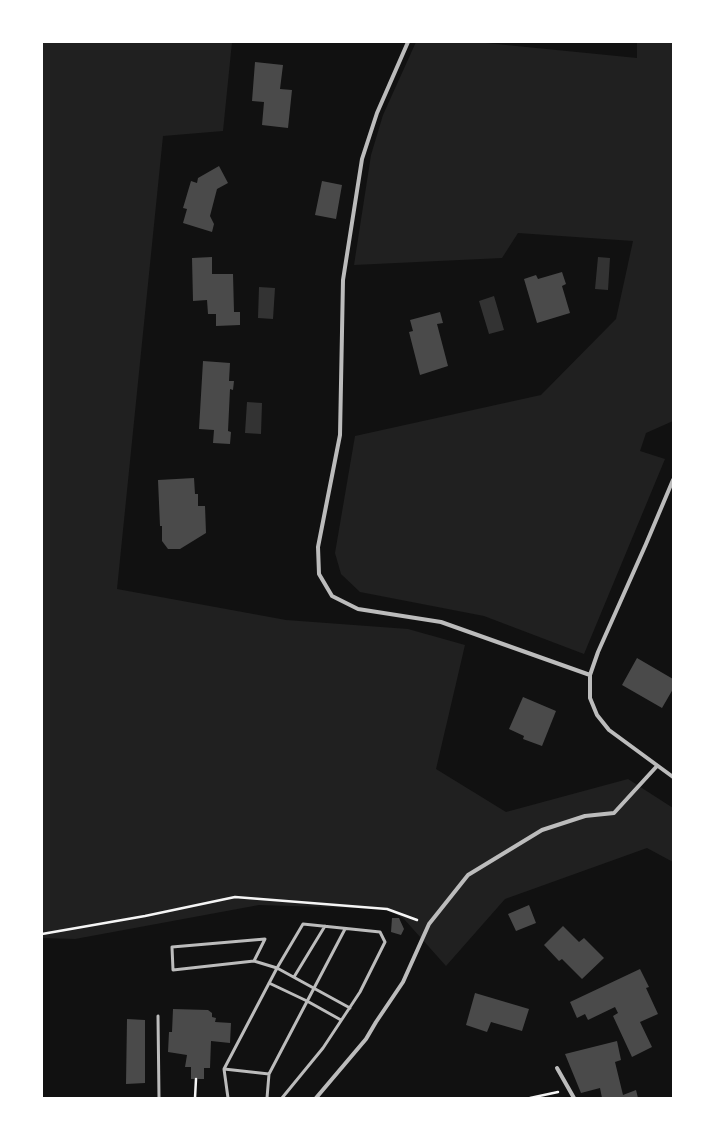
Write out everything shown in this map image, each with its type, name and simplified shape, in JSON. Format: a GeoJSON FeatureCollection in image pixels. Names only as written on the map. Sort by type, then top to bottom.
{"type":"FeatureCollection","features":[{"type":"Feature","properties":{"kind":"street"},"geometry":{"type":"LineString","coordinates":[[408,42],[377,113],[362,159],[343,280],[340,435],[318,547],[319,574],[332,596],[358,608],[441,622],[590,676]]}},
{"type":"Feature","properties":{"kind":"street"},"geometry":{"type":"LineString","coordinates":[[673,480],[598,652],[590,676],[590,698],[597,715],[609,730],[673,777]]}},
{"type":"Feature","properties":{"kind":"street"},"geometry":{"type":"LineString","coordinates":[[316,1098],[366,1039],[403,982],[429,924],[468,875],[542,830],[585,816],[614,813],[657,766]]}},
{"type":"Feature","properties":{"kind":"street"},"geometry":{"type":"LineString","coordinates":[[557,1068],[574,1098]]}},
{"type":"Feature","properties":{"kind":"lane"},"geometry":{"type":"LineString","coordinates":[[228,1098],[224,1069],[277,968],[303,924],[380,932],[385,942],[360,992],[323,1048],[282,1098]]}},
{"type":"Feature","properties":{"kind":"lane"},"geometry":{"type":"LineString","coordinates":[[294,977],[325,926]]}},
{"type":"Feature","properties":{"kind":"lane"},"geometry":{"type":"LineString","coordinates":[[267,1098],[269,1074],[345,928]]}},
{"type":"Feature","properties":{"kind":"lane"},"geometry":{"type":"LineString","coordinates":[[254,961],[266,939],[172,947],[173,970],[254,961],[277,968],[350,1008]]}},
{"type":"Feature","properties":{"kind":"lane"},"geometry":{"type":"LineString","coordinates":[[269,983],[307,1001],[341,1020]]}},
{"type":"Feature","properties":{"kind":"lane"},"geometry":{"type":"LineString","coordinates":[[158,1016],[159,1098]]}},
{"type":"Feature","properties":{"kind":"lane"},"geometry":{"type":"LineString","coordinates":[[224,1069],[269,1074]]}},
{"type":"Feature","properties":{"kind":"path"},"geometry":{"type":"LineString","coordinates":[[42,934],[145,916],[235,897],[388,909],[429,924]]}},
{"type":"Feature","properties":{"kind":"path"},"geometry":{"type":"LineString","coordinates":[[195,1098],[196,1079]]}},
{"type":"Feature","properties":{"kind":"path"},"geometry":{"type":"LineString","coordinates":[[530,1098],[570,1090]]}},
{"type":"Feature","properties":{"kind":"shaded area"},"geometry":{"type":"Polygon","coordinates":[[[42,42],[232,42],[223,131],[163,136],[117,589],[286,620],[408,629],[465,645],[436,769],[506,812],[628,779],[673,808],[673,862],[647,848],[505,899],[446,966],[404,919],[387,909],[259,905],[75,939],[42,938],[42,42]]]}},
{"type":"Feature","properties":{"kind":"shaded area"},"geometry":{"type":"Polygon","coordinates":[[[416,42],[476,42],[637,58],[637,42],[673,42],[673,421],[646,433],[640,451],[665,459],[584,654],[484,616],[360,592],[341,574],[335,553],[355,436],[541,395],[616,319],[633,241],[518,233],[502,258],[354,265],[371,155],[383,115],[416,42]]]}},
{"type":"Feature","properties":{"kind":"shaded area"},"geometry":{"type":"Polygon","coordinates":[[[598,257],[610,258],[608,290],[595,289],[598,257]]]}},
{"type":"Feature","properties":{"kind":"shaded area"},"geometry":{"type":"Polygon","coordinates":[[[259,287],[275,288],[273,319],[258,318],[259,287]]]}},
{"type":"Feature","properties":{"kind":"shaded area"},"geometry":{"type":"Polygon","coordinates":[[[494,296],[504,330],[489,334],[479,301],[494,296]]]}},
{"type":"Feature","properties":{"kind":"shaded area"},"geometry":{"type":"Polygon","coordinates":[[[247,402],[262,403],[261,434],[245,433],[247,402]]]}},
{"type":"Feature","properties":{"kind":"building"},"geometry":{"type":"Polygon","coordinates":[[[255,62],[283,65],[280,89],[292,90],[288,128],[262,125],[264,102],[252,101],[255,62]]]}},
{"type":"Feature","properties":{"kind":"building"},"geometry":{"type":"Polygon","coordinates":[[[219,166],[228,183],[217,189],[210,216],[214,224],[212,232],[183,223],[187,209],[183,208],[191,181],[197,183],[198,178],[219,166]]]}},
{"type":"Feature","properties":{"kind":"building"},"geometry":{"type":"Polygon","coordinates":[[[322,181],[342,185],[336,219],[315,215],[322,181]]]}},
{"type":"Feature","properties":{"kind":"building"},"geometry":{"type":"Polygon","coordinates":[[[212,257],[212,274],[233,274],[234,312],[240,312],[240,325],[216,326],[216,314],[208,314],[207,300],[193,301],[192,258],[212,257]]]}},
{"type":"Feature","properties":{"kind":"building"},"geometry":{"type":"Polygon","coordinates":[[[562,272],[566,284],[562,286],[570,313],[537,323],[524,279],[536,275],[538,279],[562,272]]]}},
{"type":"Feature","properties":{"kind":"building"},"geometry":{"type":"Polygon","coordinates":[[[440,312],[443,323],[437,324],[448,366],[420,375],[409,332],[413,331],[410,320],[440,312]]]}},
{"type":"Feature","properties":{"kind":"building"},"geometry":{"type":"Polygon","coordinates":[[[203,361],[230,363],[229,381],[234,381],[233,390],[230,389],[228,431],[231,432],[230,444],[213,443],[214,430],[199,429],[203,361]]]}},
{"type":"Feature","properties":{"kind":"building"},"geometry":{"type":"Polygon","coordinates":[[[194,478],[195,494],[198,494],[198,506],[205,506],[206,533],[180,549],[168,549],[162,541],[158,480],[194,478]]]}},
{"type":"Feature","properties":{"kind":"building"},"geometry":{"type":"Polygon","coordinates":[[[637,658],[673,679],[673,689],[662,708],[622,685],[637,658]]]}},
{"type":"Feature","properties":{"kind":"building"},"geometry":{"type":"Polygon","coordinates":[[[523,697],[556,711],[542,746],[523,739],[524,736],[509,729],[523,697]]]}},
{"type":"Feature","properties":{"kind":"building"},"geometry":{"type":"Polygon","coordinates":[[[529,905],[536,923],[516,931],[508,914],[529,905]]]}},
{"type":"Feature","properties":{"kind":"building"},"geometry":{"type":"Polygon","coordinates":[[[392,918],[399,918],[404,929],[401,935],[391,932],[392,918]]]}},
{"type":"Feature","properties":{"kind":"building"},"geometry":{"type":"Polygon","coordinates":[[[563,926],[579,942],[584,938],[604,958],[582,979],[562,959],[559,961],[544,945],[563,926]]]}},
{"type":"Feature","properties":{"kind":"building"},"geometry":{"type":"Polygon","coordinates":[[[640,969],[649,987],[646,988],[658,1014],[640,1022],[652,1047],[632,1057],[613,1016],[618,1013],[615,1007],[588,1020],[585,1014],[577,1018],[570,1002],[640,969]]]}},
{"type":"Feature","properties":{"kind":"building"},"geometry":{"type":"Polygon","coordinates":[[[475,993],[529,1009],[522,1031],[491,1022],[487,1032],[466,1025],[475,993]]]}},
{"type":"Feature","properties":{"kind":"building"},"geometry":{"type":"Polygon","coordinates":[[[173,1009],[208,1010],[212,1013],[212,1017],[216,1018],[215,1022],[231,1023],[230,1043],[211,1041],[210,1068],[204,1068],[204,1079],[191,1079],[191,1067],[185,1067],[187,1055],[168,1052],[169,1032],[172,1032],[173,1009]]]}},
{"type":"Feature","properties":{"kind":"building"},"geometry":{"type":"Polygon","coordinates":[[[127,1019],[145,1020],[145,1083],[126,1084],[127,1019]]]}},
{"type":"Feature","properties":{"kind":"building"},"geometry":{"type":"Polygon","coordinates":[[[617,1041],[621,1060],[615,1062],[623,1095],[636,1090],[638,1098],[602,1098],[600,1088],[581,1093],[565,1054],[617,1041]]]}}]}
